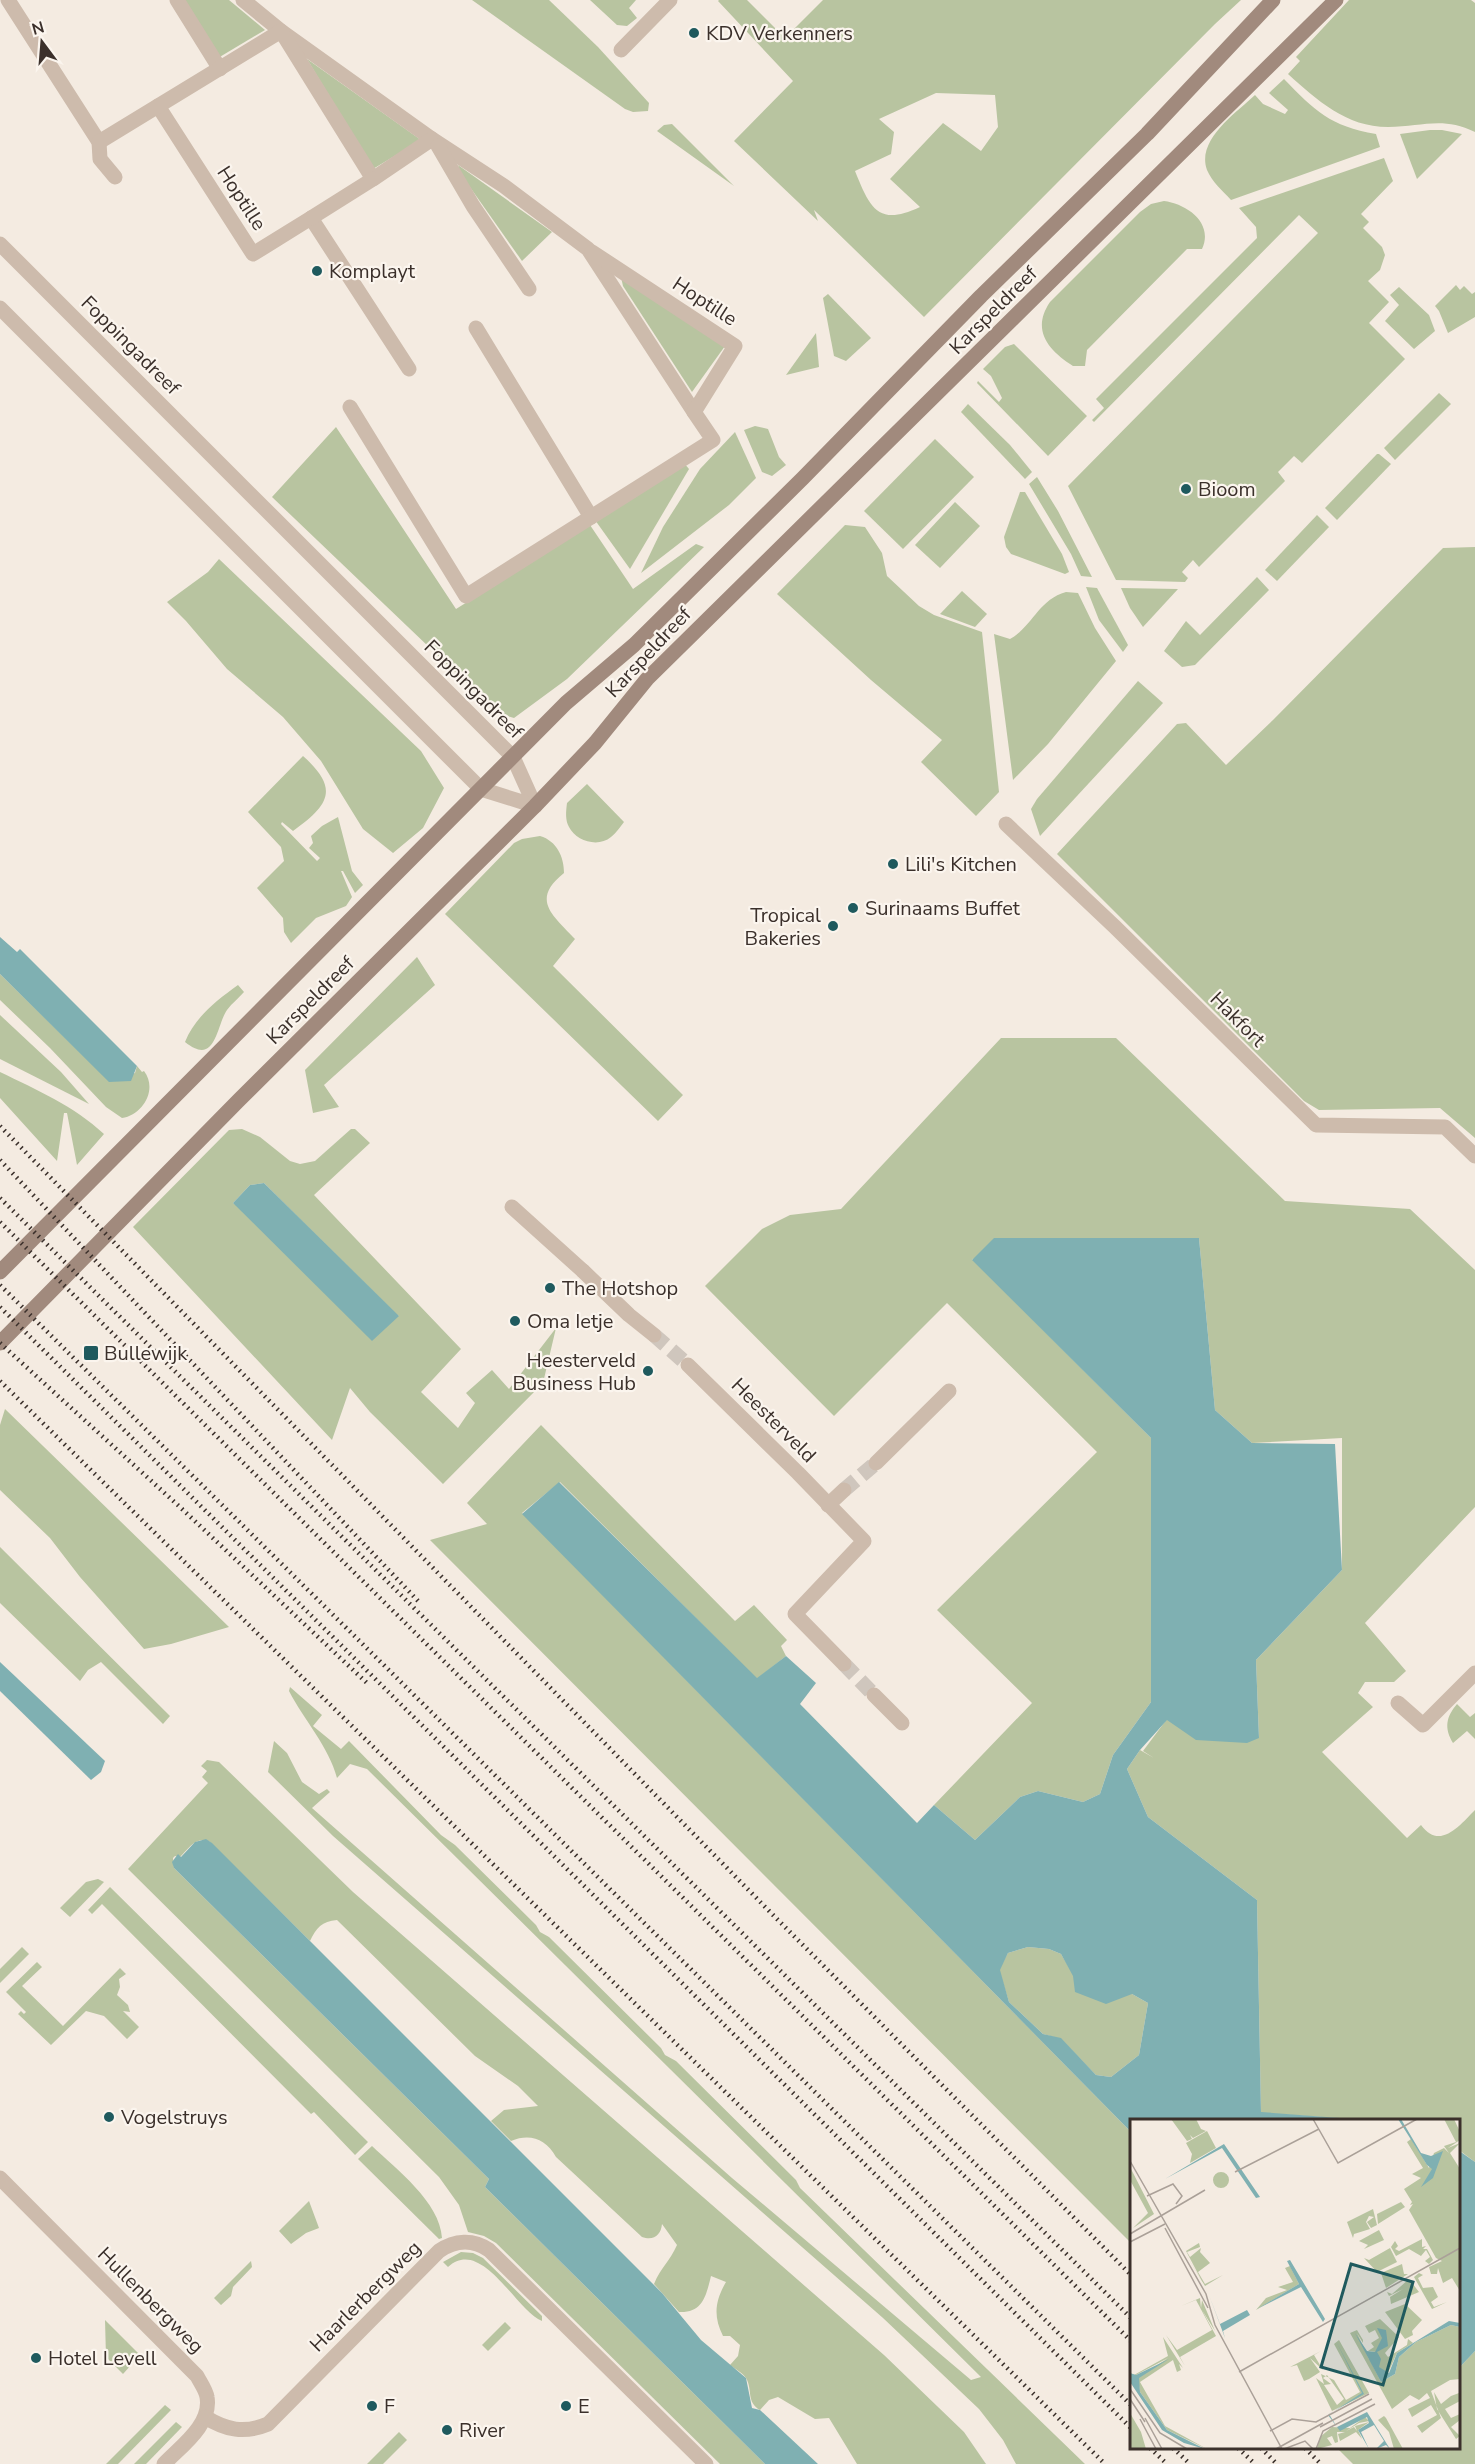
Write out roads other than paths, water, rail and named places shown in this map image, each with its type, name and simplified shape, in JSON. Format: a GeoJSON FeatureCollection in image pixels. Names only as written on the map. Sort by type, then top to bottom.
{"type":"FeatureCollection","features":[{"type":"Feature","properties":{"kind":"main road","name":"Karspeldreef"},"geometry":{"type":"LineString","coordinates":[[0,1272],[566,703],[634,645],[803,478],[944,333],[1148,134],[1273,0]]}},
{"type":"Feature","properties":{"kind":"main road","name":"Karspeldreef"},"geometry":{"type":"LineString","coordinates":[[0,1343],[239,1100],[535,806],[595,744],[647,679],[1336,0]]}},
{"type":"Feature","properties":{"kind":"street"},"geometry":{"type":"LineString","coordinates":[[8,0],[99,142],[100,159],[115,177]]}},
{"type":"Feature","properties":{"kind":"street"},"geometry":{"type":"LineString","coordinates":[[177,0],[220,69]]}},
{"type":"Feature","properties":{"kind":"street","name":"Hoptille"},"geometry":{"type":"LineString","coordinates":[[243,0],[281,31],[434,141],[504,186],[588,249],[735,346],[694,411]]}},
{"type":"Feature","properties":{"kind":"street"},"geometry":{"type":"LineString","coordinates":[[621,50],[670,0]]}},
{"type":"Feature","properties":{"kind":"street"},"geometry":{"type":"LineString","coordinates":[[99,142],[281,31]]}},
{"type":"Feature","properties":{"kind":"street","name":"Hoptille"},"geometry":{"type":"LineString","coordinates":[[281,31],[372,179]]}},
{"type":"Feature","properties":{"kind":"street","name":"Hoptille"},"geometry":{"type":"LineString","coordinates":[[158,106],[252,254],[311,218]]}},
{"type":"Feature","properties":{"kind":"street"},"geometry":{"type":"LineString","coordinates":[[409,369],[311,218],[434,141]]}},
{"type":"Feature","properties":{"kind":"street","name":"Hoptille"},"geometry":{"type":"LineString","coordinates":[[434,141],[473,206],[529,289]]}},
{"type":"Feature","properties":{"kind":"street","name":"Foppingadreef"},"geometry":{"type":"LineString","coordinates":[[0,244],[513,757],[535,806]]}},
{"type":"Feature","properties":{"kind":"street","name":"Hoptille"},"geometry":{"type":"LineString","coordinates":[[350,407],[466,596],[712,440],[588,249]]}},
{"type":"Feature","properties":{"kind":"street"},"geometry":{"type":"LineString","coordinates":[[0,308],[481,789],[535,806]]}},
{"type":"Feature","properties":{"kind":"street"},"geometry":{"type":"LineString","coordinates":[[476,328],[591,517]]}},
{"type":"Feature","properties":{"kind":"street","name":"Hakfort"},"geometry":{"type":"LineString","coordinates":[[1006,824],[1115,927],[1316,1125],[1444,1127],[1475,1156]]}},
{"type":"Feature","properties":{"kind":"street"},"geometry":{"type":"LineString","coordinates":[[512,1207],[629,1315],[654,1335]]}},
{"type":"Feature","properties":{"kind":"street","name":"Heesterveld"},"geometry":{"type":"LineString","coordinates":[[688,1365],[864,1542],[795,1614],[844,1664]]}},
{"type":"Feature","properties":{"kind":"street"},"geometry":{"type":"LineString","coordinates":[[876,1463],[950,1391]]}},
{"type":"Feature","properties":{"kind":"street"},"geometry":{"type":"LineString","coordinates":[[828,1506],[844,1490]]}},
{"type":"Feature","properties":{"kind":"street"},"geometry":{"type":"LineString","coordinates":[[1398,1703],[1423,1725],[1475,1673]]}},
{"type":"Feature","properties":{"kind":"street"},"geometry":{"type":"LineString","coordinates":[[874,1695],[902,1724]]}},
{"type":"Feature","properties":{"kind":"street","name":"Hullenbergweg"},"geometry":{"type":"LineString","coordinates":[[0,2178],[197,2376],[207,2395],[205,2417]]}},
{"type":"Feature","properties":{"kind":"street","name":"Haarlerbergweg"},"geometry":{"type":"LineString","coordinates":[[205,2417],[231,2430],[254,2430],[268,2424],[439,2251],[449,2245],[468,2242],[489,2250],[706,2464]]}},
{"type":"Feature","properties":{"kind":"street"},"geometry":{"type":"LineString","coordinates":[[164,2464],[194,2433],[205,2417]]}},
{"type":"Feature","properties":{"kind":"water"},"geometry":{"type":"Polygon","coordinates":[[[0,937],[17,952],[20,949],[137,1066],[131,1081],[109,1082],[0,974],[0,937]]]}},
{"type":"Feature","properties":{"kind":"water"},"geometry":{"type":"Polygon","coordinates":[[[264,1183],[399,1316],[372,1341],[233,1203],[250,1185],[264,1183]]]}},
{"type":"Feature","properties":{"kind":"water"},"geometry":{"type":"Polygon","coordinates":[[[994,1238],[1199,1238],[1215,1410],[1252,1443],[1335,1444],[1342,1570],[1256,1660],[1259,1738],[1247,1743],[1196,1740],[1167,1720],[1140,1750],[1127,1769],[1148,1817],[1257,1900],[1261,2112],[1353,2119],[1130,2119],[1130,2131],[522,1514],[559,1482],[757,1678],[786,1656],[816,1683],[800,1704],[917,1823],[934,1805],[975,1840],[1020,1797],[1038,1791],[1083,1802],[1100,1794],[1113,1755],[1151,1702],[1151,1438],[972,1260],[994,1238]],[[1028,1947],[1008,1953],[1000,1970],[1009,2002],[1043,2034],[1061,2038],[1096,2075],[1111,2077],[1139,2055],[1148,2003],[1132,1994],[1106,2004],[1075,1992],[1073,1976],[1061,1954],[1049,1949],[1028,1947]]]}},
{"type":"Feature","properties":{"kind":"water"},"geometry":{"type":"Polygon","coordinates":[[[0,1662],[105,1761],[101,1772],[91,1780],[0,1691],[0,1662]]]}},
{"type":"Feature","properties":{"kind":"water"},"geometry":{"type":"Polygon","coordinates":[[[206,1839],[662,2293],[701,2340],[746,2378],[752,2408],[760,2410],[818,2464],[765,2464],[485,2187],[489,2179],[174,1868],[172,1862],[178,1854],[181,1857],[195,1842],[206,1839]]]}},
{"type":"Feature","properties":{"kind":"water"},"geometry":{"type":"Polygon","coordinates":[[[1460,2151],[1475,2162],[1475,2351],[1460,2367],[1460,2151]]]}},
{"type":"Feature","properties":{"kind":"tunnel"},"geometry":{"type":"LineString","coordinates":[[654,1335],[688,1365]]}},
{"type":"Feature","properties":{"kind":"tunnel"},"geometry":{"type":"LineString","coordinates":[[844,1490],[876,1463]]}},
{"type":"Feature","properties":{"kind":"tunnel"},"geometry":{"type":"LineString","coordinates":[[844,1664],[874,1695]]}},
{"type":"Feature","properties":{"kind":"railway"},"geometry":{"type":"LineString","coordinates":[[0,1126],[776,1918],[1130,2274]]}},
{"type":"Feature","properties":{"kind":"railway"},"geometry":{"type":"LineString","coordinates":[[0,1160],[419,1602]]}},
{"type":"Feature","properties":{"kind":"railway"},"geometry":{"type":"LineString","coordinates":[[0,1198],[1130,2317]]}},
{"type":"Feature","properties":{"kind":"railway"},"geometry":{"type":"LineString","coordinates":[[0,1222],[1130,2340]]}},
{"type":"Feature","properties":{"kind":"railway"},"geometry":{"type":"LineString","coordinates":[[0,1285],[1130,2404]]}},
{"type":"Feature","properties":{"kind":"railway"},"geometry":{"type":"LineString","coordinates":[[0,1307],[1130,2427]]}},
{"type":"Feature","properties":{"kind":"railway"},"geometry":{"type":"LineString","coordinates":[[0,1343],[181,1508],[368,1684]]}},
{"type":"Feature","properties":{"kind":"railway"},"geometry":{"type":"LineString","coordinates":[[0,1381],[1105,2464]]}},
{"type":"Feature","properties":{"kind":"railway"},"geometry":{"type":"LineString","coordinates":[[1151,2449],[1167,2464]]}},
{"type":"Feature","properties":{"kind":"railway"},"geometry":{"type":"LineString","coordinates":[[1174,2449],[1190,2464]]}},
{"type":"Feature","properties":{"kind":"railway"},"geometry":{"type":"LineString","coordinates":[[1239,2449],[1255,2464]]}},
{"type":"Feature","properties":{"kind":"railway"},"geometry":{"type":"LineString","coordinates":[[1262,2449],[1277,2464]]}},
{"type":"Feature","properties":{"kind":"railway"},"geometry":{"type":"LineString","coordinates":[[1306,2449],[1321,2464]]}},
{"type":"Feature","properties":{"kind":"place","name":"KDV Verkenners"},"geometry":{"type":"Point","coordinates":[694,33]}},
{"type":"Feature","properties":{"kind":"place","name":"Komplayt"},"geometry":{"type":"Point","coordinates":[317,271]}},
{"type":"Feature","properties":{"kind":"place","name":"Bioom"},"geometry":{"type":"Point","coordinates":[1186,489]}},
{"type":"Feature","properties":{"kind":"place","name":"Lili's Kitchen"},"geometry":{"type":"Point","coordinates":[893,864]}},
{"type":"Feature","properties":{"kind":"place","name":"Surinaams Buffet"},"geometry":{"type":"Point","coordinates":[853,908]}},
{"type":"Feature","properties":{"kind":"place","name":"Tropical Bakeries"},"geometry":{"type":"Point","coordinates":[833,926]}},
{"type":"Feature","properties":{"kind":"place","name":"The Hotshop"},"geometry":{"type":"Point","coordinates":[550,1288]}},
{"type":"Feature","properties":{"kind":"place","name":"Oma Ietje"},"geometry":{"type":"Point","coordinates":[515,1321]}},
{"type":"Feature","properties":{"kind":"place","name":"Bullewijk"},"geometry":{"type":"Point","coordinates":[91,1353]}},
{"type":"Feature","properties":{"kind":"place","name":"Heesterveld Business Hub"},"geometry":{"type":"Point","coordinates":[648,1371]}},
{"type":"Feature","properties":{"kind":"place","name":"Vogelstruys"},"geometry":{"type":"Point","coordinates":[109,2117]}},
{"type":"Feature","properties":{"kind":"place","name":"Hotel Levell"},"geometry":{"type":"Point","coordinates":[36,2358]}},
{"type":"Feature","properties":{"kind":"place","name":"F"},"geometry":{"type":"Point","coordinates":[372,2406]}},
{"type":"Feature","properties":{"kind":"place","name":"E"},"geometry":{"type":"Point","coordinates":[566,2406]}},
{"type":"Feature","properties":{"kind":"place","name":"River"},"geometry":{"type":"Point","coordinates":[447,2430]}}]}
